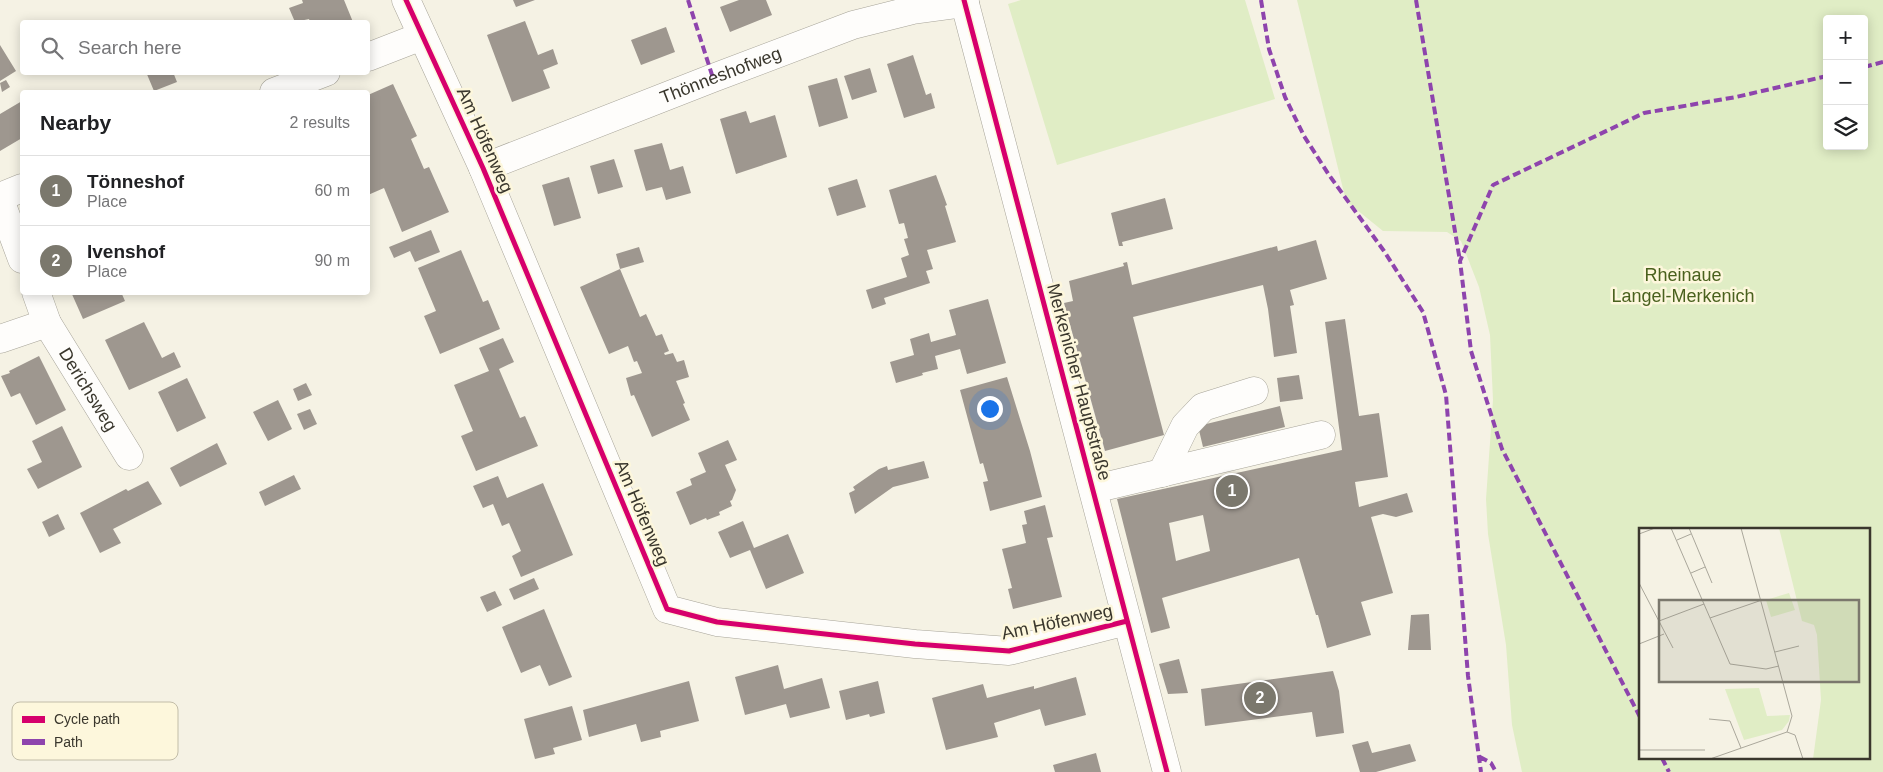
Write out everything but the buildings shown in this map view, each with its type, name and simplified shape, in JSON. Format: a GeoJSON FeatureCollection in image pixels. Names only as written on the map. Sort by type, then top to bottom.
{"type":"FeatureCollection","features":[{"type":"Feature","properties":{"kind":"street","name":"Am Höfenweg"},"geometry":{"type":"LineString","coordinates":[[406,0],[484,168],[667,609],[716,622],[915,644],[1009,651],[1127,621]]}},
{"type":"Feature","properties":{"kind":"street","name":"Thönneshofweg"},"geometry":{"type":"LineString","coordinates":[[484,168],[854,25],[912,10],[964,1]]}},
{"type":"Feature","properties":{"kind":"street","name":"Merkenicher Hauptstraße"},"geometry":{"type":"LineString","coordinates":[[964,1],[1167,772]]}},
{"type":"Feature","properties":{"kind":"street"},"geometry":{"type":"LineString","coordinates":[[370,56],[422,36]]}},
{"type":"Feature","properties":{"kind":"street"},"geometry":{"type":"LineString","coordinates":[[279,90],[318,75]]}},
{"type":"Feature","properties":{"kind":"street"},"geometry":{"type":"LineString","coordinates":[[20,189],[0,198],[20,253]]}},
{"type":"Feature","properties":{"kind":"street","name":"Derichsweg"},"geometry":{"type":"LineString","coordinates":[[37,295],[47,323],[129,456]]}},
{"type":"Feature","properties":{"kind":"street"},"geometry":{"type":"LineString","coordinates":[[0,339],[47,323]]}},
{"type":"Feature","properties":{"kind":"street"},"geometry":{"type":"LineString","coordinates":[[1162,473],[1185,426],[1203,408],[1254,392]]}},
{"type":"Feature","properties":{"kind":"street"},"geometry":{"type":"LineString","coordinates":[[1094,489],[1321,435]]}},
{"type":"Feature","properties":{"kind":"green space"},"geometry":{"type":"Polygon","coordinates":[[[1021,0],[1245,0],[1275,99],[1057,165],[1008,4],[1021,0]]]}},
{"type":"Feature","properties":{"kind":"green space","name":"Rheinaue Langel-Merkenich"},"geometry":{"type":"Polygon","coordinates":[[[1297,0],[1883,0],[1883,772],[1522,772],[1512,725],[1506,645],[1488,534],[1486,499],[1493,400],[1490,335],[1479,287],[1461,241],[1447,232],[1383,231],[1346,201],[1297,0]]]}},
{"type":"Feature","properties":{"kind":"marked path"},"geometry":{"type":"LineString","coordinates":[[688,0],[713,78]]}},
{"type":"Feature","properties":{"kind":"marked path"},"geometry":{"type":"LineString","coordinates":[[1261,0],[1269,49],[1285,97],[1304,136],[1329,175],[1384,251],[1423,312],[1446,395],[1468,676],[1481,772]]}},
{"type":"Feature","properties":{"kind":"marked path"},"geometry":{"type":"LineString","coordinates":[[1416,0],[1460,261]]}},
{"type":"Feature","properties":{"kind":"marked path"},"geometry":{"type":"LineString","coordinates":[[1868,66],[1883,62]]}},
{"type":"Feature","properties":{"kind":"marked path"},"geometry":{"type":"LineString","coordinates":[[1639,715],[1502,449],[1471,351],[1460,261],[1493,185],[1644,113],[1736,97],[1823,77]]}},
{"type":"Feature","properties":{"kind":"marked path"},"geometry":{"type":"LineString","coordinates":[[1480,757],[1491,763],[1496,772]]}},
{"type":"Feature","properties":{"kind":"marked path"},"geometry":{"type":"LineString","coordinates":[[1663,760],[1669,772]]}},
{"type":"Feature","properties":{"kind":"cycle path"},"geometry":{"type":"LineString","coordinates":[[406,0],[483,168],[667,609],[717,622],[915,644],[1009,651],[1127,621]]}},
{"type":"Feature","properties":{"kind":"cycle path"},"geometry":{"type":"LineString","coordinates":[[964,0],[1167,772]]}},
{"type":"Feature","properties":{"kind":"place","name":"Tönneshof"},"geometry":{"type":"Point","coordinates":[1232,491]}},
{"type":"Feature","properties":{"kind":"place","name":"Ivenshof"},"geometry":{"type":"Point","coordinates":[1260,698]}}]}
